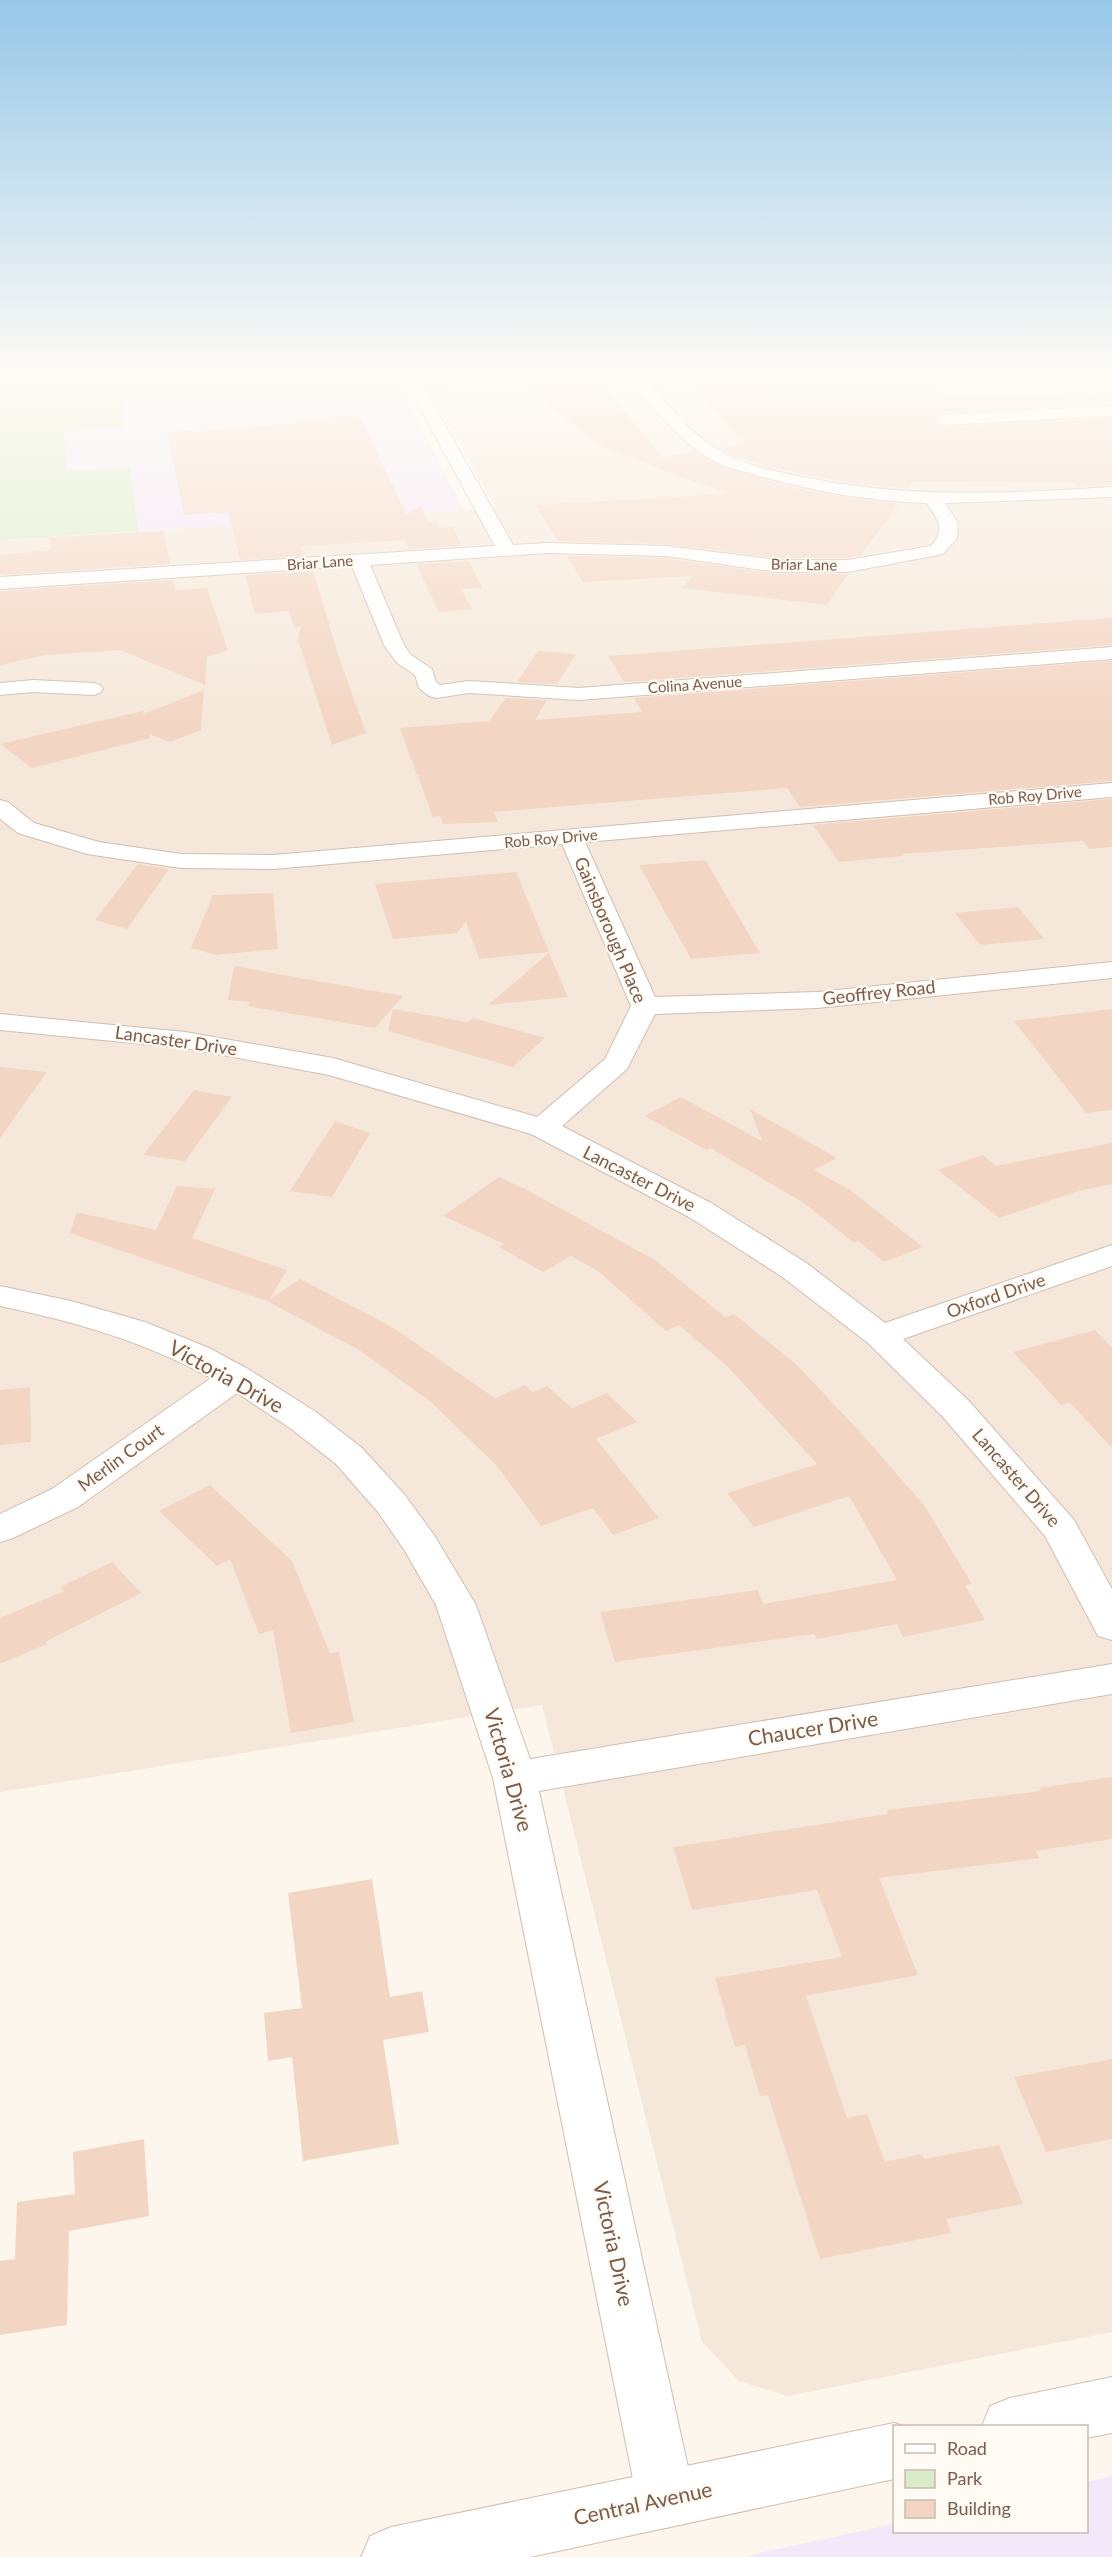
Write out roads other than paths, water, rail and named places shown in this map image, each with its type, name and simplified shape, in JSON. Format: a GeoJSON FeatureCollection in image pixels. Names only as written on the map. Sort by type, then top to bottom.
{"type":"FeatureCollection","features":[{"type":"Feature","properties":{"kind":"street"},"geometry":{"type":"LineString","coordinates":[[473,490],[507,551]]}},
{"type":"Feature","properties":{"kind":"street"},"geometry":{"type":"LineString","coordinates":[[840,490],[932,499],[1010,498],[1112,492]]}},
{"type":"Feature","properties":{"kind":"street","name":"Briar Lane"},"geometry":{"type":"LineString","coordinates":[[0,583],[507,551],[627,548],[777,566],[848,566],[937,550],[948,538],[949,523],[932,499]]}},
{"type":"Feature","properties":{"kind":"street","name":"Colina Avenue"},"geometry":{"type":"LineString","coordinates":[[359,560],[394,645],[404,659],[425,673],[426,684],[436,692],[469,687],[579,694],[1112,653]]}},
{"type":"Feature","properties":{"kind":"street"},"geometry":{"type":"LineString","coordinates":[[0,689],[33,686],[93,689]]}},
{"type":"Feature","properties":{"kind":"street","name":"Rob Roy Drive"},"geometry":{"type":"LineString","coordinates":[[0,807],[26,828],[96,849],[140,857],[227,863],[273,862],[1112,790]]}},
{"type":"Feature","properties":{"kind":"street"},"geometry":{"type":"LineString","coordinates":[[0,835],[26,828]]}},
{"type":"Feature","properties":{"kind":"street","name":"Gainsborough Place"},"geometry":{"type":"LineString","coordinates":[[542,1128],[617,1063],[645,1006],[571,837]]}},
{"type":"Feature","properties":{"kind":"street","name":"Geoffrey Road"},"geometry":{"type":"LineString","coordinates":[[645,1006],[817,1000],[1112,970]]}},
{"type":"Feature","properties":{"kind":"street","name":"Lancaster Drive"},"geometry":{"type":"LineString","coordinates":[[0,1022],[185,1041],[333,1066],[542,1128],[700,1210],[793,1269],[880,1336],[956,1409],[1061,1529],[1112,1626]]}},
{"type":"Feature","properties":{"kind":"street","name":"Oxford Drive"},"geometry":{"type":"LineString","coordinates":[[880,1336],[1112,1255]]}},
{"type":"Feature","properties":{"kind":"street","name":"Victoria Drive"},"geometry":{"type":"LineString","coordinates":[[0,1296],[71,1311],[132,1329],[197,1356],[236,1377],[303,1420],[350,1456],[391,1503],[420,1544],[456,1605],[515,1778],[666,2499]]}},
{"type":"Feature","properties":{"kind":"street","name":"Merlin Court"},"geometry":{"type":"LineString","coordinates":[[0,1529],[65,1498],[236,1377]]}},
{"type":"Feature","properties":{"kind":"street","name":"Chaucer Drive"},"geometry":{"type":"LineString","coordinates":[[515,1778],[1112,1679]]}},
{"type":"Feature","properties":{"kind":"street"},"geometry":{"type":"LineString","coordinates":[[1019,2425],[1112,2405]]}},
{"type":"Feature","properties":{"kind":"street","name":"Central Avenue"},"geometry":{"type":"LineString","coordinates":[[391,2557],[893,2451]]}}]}
